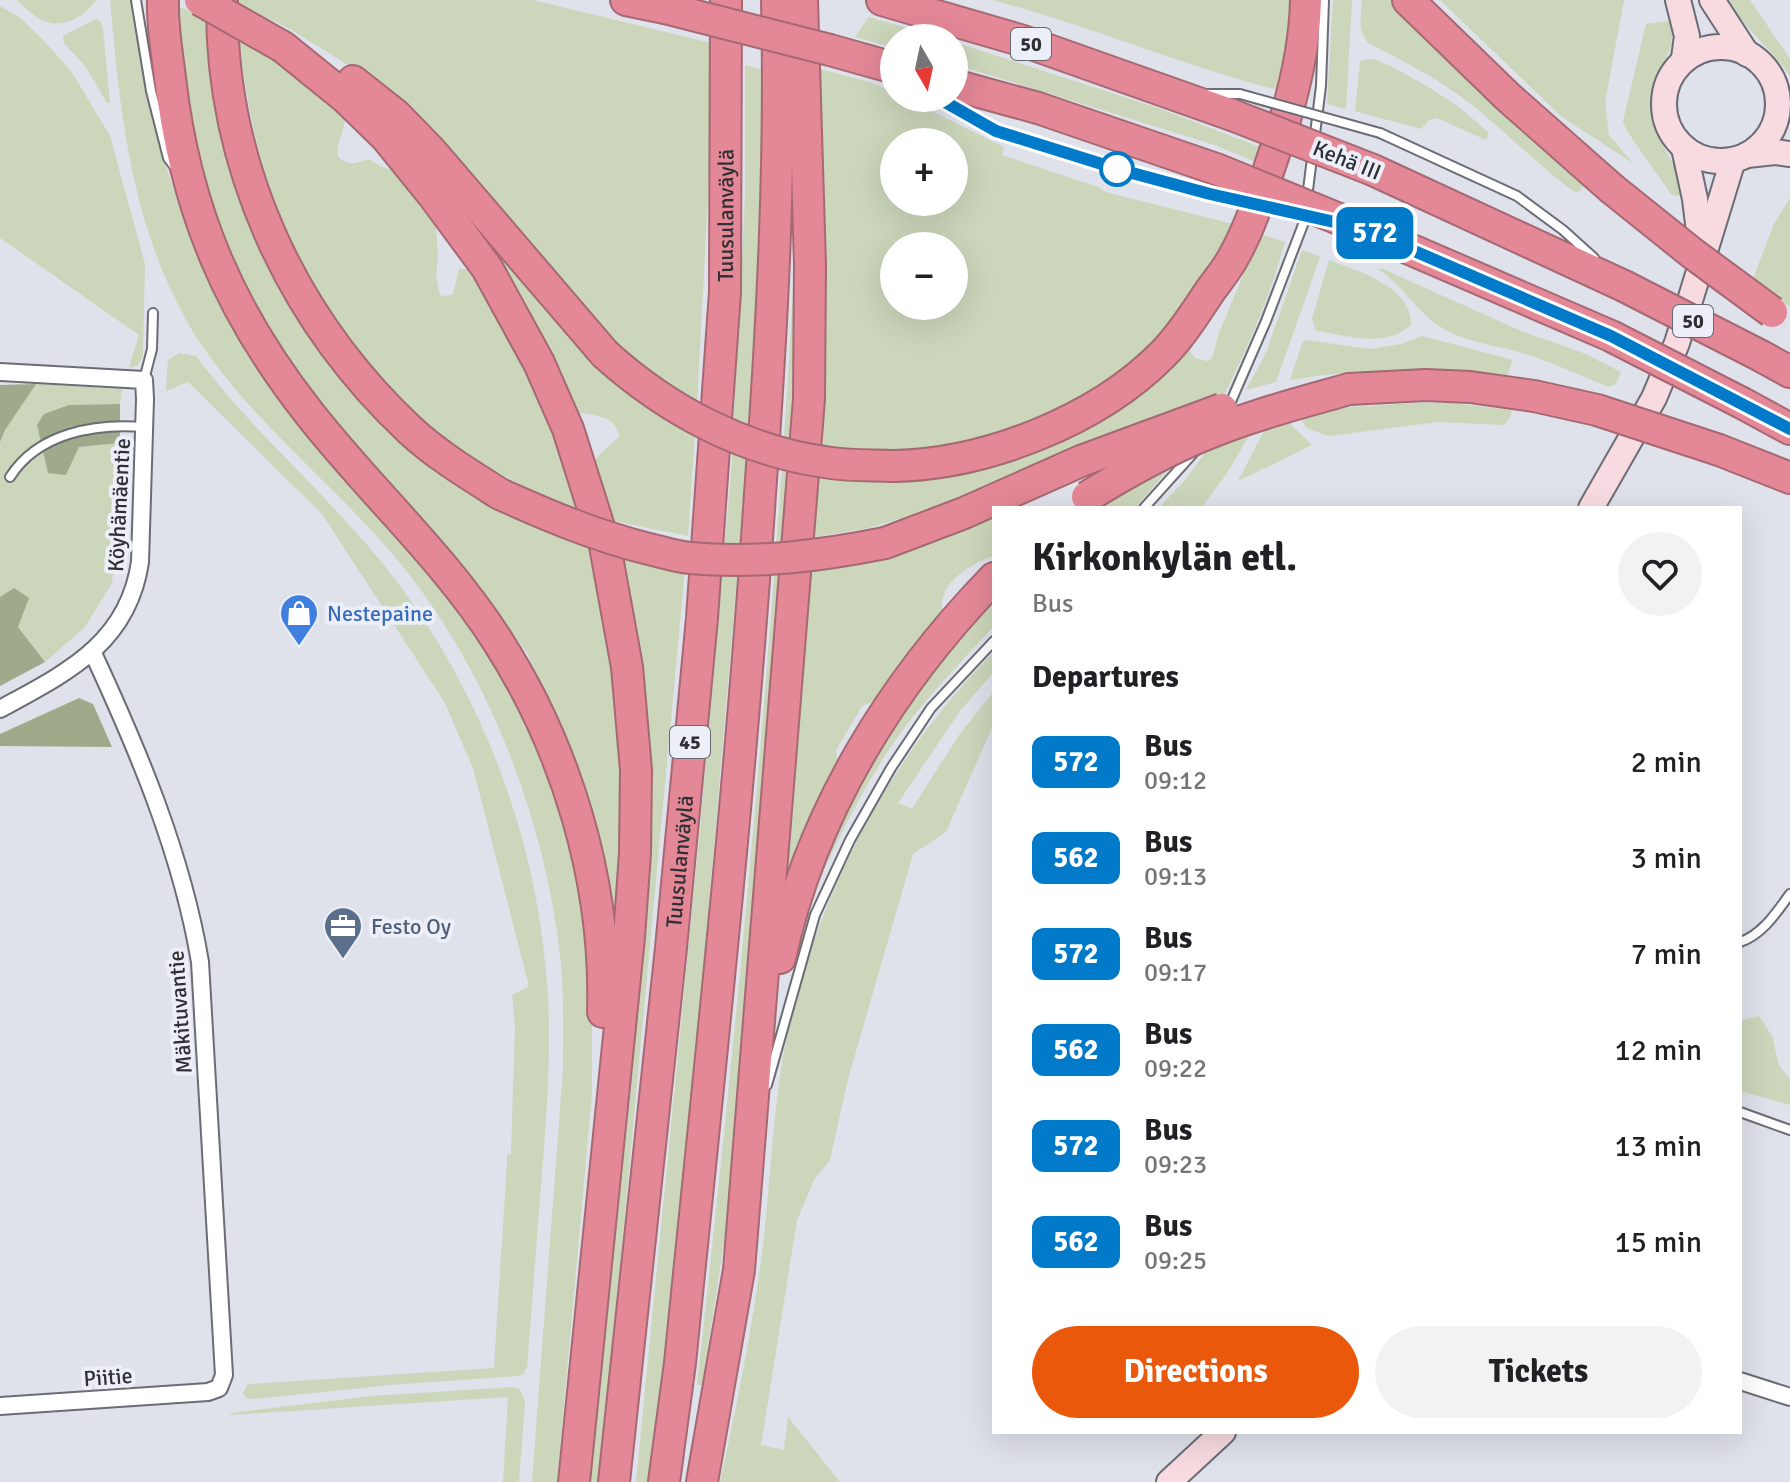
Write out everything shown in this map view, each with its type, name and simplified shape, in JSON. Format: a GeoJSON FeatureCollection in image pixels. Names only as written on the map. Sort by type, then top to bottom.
{"type":"FeatureCollection","features":[{"type":"Feature","properties":{"kind":"highway"},"geometry":{"type":"LineString","coordinates":[[163,0],[175,121],[189,188],[235,304],[272,364],[310,415],[398,514],[496,639],[529,695],[565,778],[582,831],[596,900],[605,973],[596,1271]]}},
{"type":"Feature","properties":{"kind":"highway"},"geometry":{"type":"LineString","coordinates":[[200,0],[283,47],[349,78],[396,115],[431,151],[605,354],[632,379],[698,421],[741,440],[785,454],[832,463],[894,466],[949,461],[992,452],[1028,438],[1072,418],[1125,385],[1163,354],[1233,258],[1253,216],[1287,119],[1306,0]]}},
{"type":"Feature","properties":{"kind":"highway"},"geometry":{"type":"LineString","coordinates":[[222,0],[222,47],[237,138],[265,223],[303,301],[351,370],[413,432],[500,494],[568,525],[630,544],[688,558],[752,561],[819,556],[885,543],[978,507],[1081,461],[1214,411],[1274,395],[1349,389],[1426,385],[1470,387],[1534,396],[1597,410],[1719,450],[1790,478]]}},
{"type":"Feature","properties":{"kind":"highway"},"geometry":{"type":"LineString","coordinates":[[626,0],[880,64]]}},
{"type":"Feature","properties":{"kind":"highway","name":"Tuusulanväylä"},"geometry":{"type":"LineString","coordinates":[[614,1482],[671,948],[702,618],[725,292],[726,0]]}},
{"type":"Feature","properties":{"kind":"highway","name":"45"},"geometry":{"type":"LineString","coordinates":[[664,1482],[683,1332],[753,602],[773,304],[779,71],[777,0]]}},
{"type":"Feature","properties":{"kind":"highway"},"geometry":{"type":"LineString","coordinates":[[702,1482],[739,1270],[809,399],[810,265],[802,0]]}},
{"type":"Feature","properties":{"kind":"highway","name":"Kehä III"},"geometry":{"type":"LineString","coordinates":[[882,0],[1020,40],[1177,94],[1236,104],[1624,286],[1790,372]]}},
{"type":"Feature","properties":{"kind":"highway"},"geometry":{"type":"LineString","coordinates":[[1408,0],[1508,97],[1611,188],[1692,253],[1781,318]]}},
{"type":"Feature","properties":{"kind":"highway"},"geometry":{"type":"LineString","coordinates":[[283,47],[346,98],[386,137],[487,268],[539,363],[568,429],[605,546],[627,667],[636,770],[635,826],[629,937],[574,1481]]}},
{"type":"Feature","properties":{"kind":"highway","name":"50"},"geometry":{"type":"LineString","coordinates":[[968,89],[1038,108],[1213,182],[1361,228],[1611,336],[1790,429]]}},
{"type":"Feature","properties":{"kind":"highway"},"geometry":{"type":"LineString","coordinates":[[1079,502],[1140,465],[1204,435],[1349,389]]}},
{"type":"Feature","properties":{"kind":"highway"},"geometry":{"type":"LineString","coordinates":[[756,1069],[788,919],[834,799],[909,675],[956,617],[992,580]]}},
{"type":"Feature","properties":{"kind":"main road"},"geometry":{"type":"LineString","coordinates":[[1678,0],[1687,36],[1684,58],[1668,82],[1663,105],[1666,122],[1674,138],[1698,157],[1713,161],[1775,152],[1790,154]]}},
{"type":"Feature","properties":{"kind":"main road"},"geometry":{"type":"LineString","coordinates":[[1712,0],[1747,54]]}},
{"type":"Feature","properties":{"kind":"main road"},"geometry":{"type":"LineString","coordinates":[[1592,506],[1654,398],[1677,343],[1719,201],[1740,158],[1765,141],[1783,98],[1762,64],[1747,54],[1729,48],[1712,48],[1684,58]]}},
{"type":"Feature","properties":{"kind":"main road"},"geometry":{"type":"LineString","coordinates":[[1684,148],[1695,199],[1703,263]]}},
{"type":"Feature","properties":{"kind":"main road"},"geometry":{"type":"LineString","coordinates":[[1169,1482],[1221,1434]]}},
{"type":"Feature","properties":{"kind":"street"},"geometry":{"type":"LineString","coordinates":[[0,372],[144,380]]}},
{"type":"Feature","properties":{"kind":"street","name":"Köyhämäentie"},"geometry":{"type":"LineString","coordinates":[[0,709],[61,675],[92,651],[128,609],[140,562],[144,380]]}},
{"type":"Feature","properties":{"kind":"street","name":"Mäkituvantie"},"geometry":{"type":"LineString","coordinates":[[92,651],[137,754],[181,875],[198,946],[224,1375],[219,1388]]}},
{"type":"Feature","properties":{"kind":"street"},"geometry":{"type":"LineString","coordinates":[[1742,1382],[1790,1397]]}},
{"type":"Feature","properties":{"kind":"street","name":"Piitie"},"geometry":{"type":"LineString","coordinates":[[0,1406],[208,1392],[219,1388]]}},
{"type":"Feature","properties":{"kind":"lane"},"geometry":{"type":"LineString","coordinates":[[136,0],[151,91],[168,158],[189,188]]}},
{"type":"Feature","properties":{"kind":"lane"},"geometry":{"type":"LineString","coordinates":[[1146,506],[1185,465],[1231,404],[1304,222],[1321,86],[1324,0]]}},
{"type":"Feature","properties":{"kind":"lane"},"geometry":{"type":"LineString","coordinates":[[1236,104],[1380,133],[1517,196],[1563,230],[1624,286]]}},
{"type":"Feature","properties":{"kind":"lane"},"geometry":{"type":"LineString","coordinates":[[963,112],[996,131],[1121,170],[1213,182],[1286,211]]}},
{"type":"Feature","properties":{"kind":"lane"},"geometry":{"type":"LineString","coordinates":[[1301,214],[1361,228]]}},
{"type":"Feature","properties":{"kind":"lane"},"geometry":{"type":"LineString","coordinates":[[144,380],[152,349],[153,313]]}},
{"type":"Feature","properties":{"kind":"lane"},"geometry":{"type":"LineString","coordinates":[[10,477],[20,461],[40,446],[75,431],[110,426],[144,427]]}},
{"type":"Feature","properties":{"kind":"lane"},"geometry":{"type":"LineString","coordinates":[[750,1144],[815,915],[850,840],[891,768],[931,708],[992,643]]}},
{"type":"Feature","properties":{"kind":"lane"},"geometry":{"type":"LineString","coordinates":[[1742,941],[1749,939],[1774,916],[1790,894]]}},
{"type":"Feature","properties":{"kind":"lane"},"geometry":{"type":"LineString","coordinates":[[1742,1113],[1790,1130]]}},
{"type":"Feature","properties":{"kind":"green space"},"geometry":{"type":"Polygon","coordinates":[[[16,0],[96,0],[75,19],[54,23],[39,18],[16,0]]]}},
{"type":"Feature","properties":{"kind":"green space"},"geometry":{"type":"Polygon","coordinates":[[[110,0],[131,0],[161,151],[181,212],[197,258],[250,358],[450,590],[525,711],[569,824],[592,971],[592,1094],[557,1482],[532,1482],[563,1069],[560,954],[552,899],[539,844],[502,735],[450,633],[383,543],[250,406],[203,347],[184,316],[151,240],[139,201],[118,82],[110,0]]]}},
{"type":"Feature","properties":{"kind":"green space"},"geometry":{"type":"Polygon","coordinates":[[[237,0],[533,0],[711,43],[710,156],[697,405],[628,358],[364,75],[290,29],[237,3],[237,0]]]}},
{"type":"Feature","properties":{"kind":"green space"},"geometry":{"type":"Polygon","coordinates":[[[992,0],[1298,0],[1285,92],[1211,71],[992,0]]]}},
{"type":"Feature","properties":{"kind":"green space"},"geometry":{"type":"Polygon","coordinates":[[[1333,0],[1352,0],[1346,109],[1327,104],[1333,0]]]}},
{"type":"Feature","properties":{"kind":"green space"},"geometry":{"type":"Polygon","coordinates":[[[1362,0],[1394,0],[1585,184],[1578,192],[1573,191],[1460,96],[1370,44],[1361,29],[1362,0]]]}},
{"type":"Feature","properties":{"kind":"green space"},"geometry":{"type":"Polygon","coordinates":[[[1440,0],[1624,0],[1605,102],[1609,135],[1633,163],[1562,117],[1440,0]]]}},
{"type":"Feature","properties":{"kind":"green space"},"geometry":{"type":"Polygon","coordinates":[[[1750,0],[1790,59],[1790,76],[1735,12],[1728,2],[1750,0]]]}},
{"type":"Feature","properties":{"kind":"green space"},"geometry":{"type":"Polygon","coordinates":[[[175,4],[209,22],[235,176],[244,211],[300,321],[332,366],[367,407],[406,444],[449,477],[543,529],[595,549],[608,610],[623,763],[616,980],[582,783],[527,653],[478,584],[319,406],[242,288],[198,167],[175,4]]]}},
{"type":"Feature","properties":{"kind":"green space"},"geometry":{"type":"Polygon","coordinates":[[[0,6],[19,17],[71,71],[110,136],[145,264],[143,355],[138,365],[129,368],[139,335],[0,238],[0,6]]]}},
{"type":"Feature","properties":{"kind":"green space"},"geometry":{"type":"Polygon","coordinates":[[[869,17],[893,24],[880,24],[880,44],[855,37],[869,17]]]}},
{"type":"Feature","properties":{"kind":"green space"},"geometry":{"type":"Polygon","coordinates":[[[96,19],[103,29],[110,103],[107,103],[86,67],[64,43],[63,36],[96,19]]]}},
{"type":"Feature","properties":{"kind":"green space"},"geometry":{"type":"Polygon","coordinates":[[[1672,21],[1671,44],[1654,90],[1652,113],[1659,137],[1688,194],[1675,196],[1627,131],[1623,121],[1646,24],[1672,21]]]}},
{"type":"Feature","properties":{"kind":"green space"},"geometry":{"type":"Polygon","coordinates":[[[238,38],[296,73],[345,118],[338,157],[352,163],[368,159],[404,174],[435,214],[436,276],[440,296],[453,295],[459,269],[471,269],[544,400],[585,512],[514,481],[448,440],[386,385],[343,331],[305,268],[276,205],[257,142],[238,38]]]}},
{"type":"Feature","properties":{"kind":"green space"},"geometry":{"type":"Polygon","coordinates":[[[968,47],[1161,109],[1270,151],[1265,166],[1215,145],[968,68],[968,47]]]}},
{"type":"Feature","properties":{"kind":"green space"},"geometry":{"type":"Polygon","coordinates":[[[1374,59],[1435,91],[1489,133],[1486,140],[1437,118],[1429,120],[1421,129],[1355,111],[1360,62],[1374,59]]]}},
{"type":"Feature","properties":{"kind":"green space"},"geometry":{"type":"Polygon","coordinates":[[[745,65],[764,70],[754,375],[695,1065],[649,1482],[636,1482],[699,840],[731,474],[745,198],[745,65]]]}},
{"type":"Feature","properties":{"kind":"green space"},"geometry":{"type":"Polygon","coordinates":[[[812,67],[880,86],[880,112],[933,112],[966,128],[880,128],[880,216],[968,216],[968,129],[1004,147],[1002,155],[1113,194],[1241,226],[1198,299],[1131,367],[1086,398],[992,439],[915,454],[815,448],[812,67]]]}},
{"type":"Feature","properties":{"kind":"green space"},"geometry":{"type":"Polygon","coordinates":[[[414,147],[695,433],[688,536],[608,520],[592,467],[599,455],[619,437],[617,429],[603,417],[576,412],[414,147]]]}},
{"type":"Feature","properties":{"kind":"green space"},"geometry":{"type":"Polygon","coordinates":[[[1790,198],[1790,307],[1753,279],[1774,224],[1790,198]]]}},
{"type":"Feature","properties":{"kind":"green space"},"geometry":{"type":"Polygon","coordinates":[[[1260,234],[1285,242],[1258,320],[1224,395],[939,507],[868,528],[808,538],[814,472],[959,470],[1194,336],[1190,352],[1195,358],[1207,361],[1212,358],[1219,333],[1260,234]]]}},
{"type":"Feature","properties":{"kind":"green space"},"geometry":{"type":"Polygon","coordinates":[[[1302,250],[1320,257],[1276,382],[1246,390],[1266,353],[1302,250]]]}},
{"type":"Feature","properties":{"kind":"green space"},"geometry":{"type":"Polygon","coordinates":[[[795,258],[798,413],[729,1210],[702,1385],[697,1385],[754,822],[777,540],[795,258]]]}},
{"type":"Feature","properties":{"kind":"green space"},"geometry":{"type":"Polygon","coordinates":[[[1329,260],[1368,275],[1393,290],[1409,311],[1411,325],[1390,337],[1378,338],[1316,331],[1312,319],[1329,260]]]}},
{"type":"Feature","properties":{"kind":"green space"},"geometry":{"type":"Polygon","coordinates":[[[1378,269],[1521,331],[1583,353],[1621,372],[1616,384],[1609,387],[1539,359],[1451,333],[1432,321],[1378,269]]]}},
{"type":"Feature","properties":{"kind":"green space"},"geometry":{"type":"Polygon","coordinates":[[[1422,336],[1513,360],[1506,377],[1398,370],[1290,380],[1305,340],[1370,349],[1402,344],[1422,336]]]}},
{"type":"Feature","properties":{"kind":"green space"},"geometry":{"type":"Polygon","coordinates":[[[179,353],[196,356],[219,386],[348,524],[397,582],[429,628],[457,677],[503,779],[534,887],[543,942],[549,1022],[546,1115],[527,1367],[518,1376],[253,1399],[243,1394],[250,1384],[494,1368],[507,1155],[511,1154],[515,1027],[512,995],[529,986],[473,768],[445,703],[322,514],[188,382],[166,391],[168,360],[179,353]]]}},
{"type":"Feature","properties":{"kind":"green space"},"geometry":{"type":"Polygon","coordinates":[[[36,384],[122,389],[120,404],[68,405],[66,475],[79,447],[120,443],[117,540],[112,583],[85,627],[45,662],[18,627],[14,588],[0,597],[0,442],[4,430],[36,384]]]}},
{"type":"Feature","properties":{"kind":"green space"},"geometry":{"type":"Polygon","coordinates":[[[36,384],[5,430],[0,442],[0,385],[36,384]]]}},
{"type":"Feature","properties":{"kind":"green space"},"geometry":{"type":"Polygon","coordinates":[[[1451,403],[1511,410],[1511,415],[1504,425],[1438,422],[1328,436],[1307,428],[1298,416],[1337,408],[1451,403]]]}},
{"type":"Feature","properties":{"kind":"green space"},"geometry":{"type":"Polygon","coordinates":[[[120,404],[120,443],[79,447],[66,475],[48,473],[37,425],[44,414],[69,405],[120,404]]]}},
{"type":"Feature","properties":{"kind":"green space"},"geometry":{"type":"Polygon","coordinates":[[[1285,419],[1312,445],[1238,481],[1268,423],[1285,419]]]}},
{"type":"Feature","properties":{"kind":"green space"},"geometry":{"type":"Polygon","coordinates":[[[1254,428],[1202,506],[1161,506],[1185,480],[1215,440],[1254,428]]]}},
{"type":"Feature","properties":{"kind":"green space"},"geometry":{"type":"Polygon","coordinates":[[[1180,456],[1137,506],[1093,506],[1180,456]]]}},
{"type":"Feature","properties":{"kind":"green space"},"geometry":{"type":"Polygon","coordinates":[[[992,519],[992,557],[970,567],[948,586],[942,602],[944,616],[910,652],[877,700],[862,706],[836,750],[839,770],[776,935],[806,569],[900,551],[992,519]]]}},
{"type":"Feature","properties":{"kind":"green space"},"geometry":{"type":"Polygon","coordinates":[[[617,556],[685,569],[604,1438],[599,1482],[587,1482],[630,1054],[617,556]]]}},
{"type":"Feature","properties":{"kind":"green space"},"geometry":{"type":"Polygon","coordinates":[[[14,588],[29,598],[18,627],[45,662],[0,686],[0,597],[14,588]]]}},
{"type":"Feature","properties":{"kind":"green space"},"geometry":{"type":"Polygon","coordinates":[[[992,593],[992,628],[927,700],[890,748],[841,834],[801,923],[815,872],[879,740],[992,593]]]}},
{"type":"Feature","properties":{"kind":"green space"},"geometry":{"type":"Polygon","coordinates":[[[992,654],[992,674],[960,711],[898,803],[912,809],[959,735],[992,694],[992,728],[946,832],[913,854],[848,1079],[830,1160],[814,1180],[797,1220],[761,1445],[784,1450],[788,1417],[840,1482],[720,1482],[755,1299],[781,1069],[806,964],[845,866],[869,820],[925,731],[992,654]]]}},
{"type":"Feature","properties":{"kind":"green space"},"geometry":{"type":"Polygon","coordinates":[[[79,698],[93,704],[112,747],[0,746],[0,734],[79,698]]]}},
{"type":"Feature","properties":{"kind":"green space"},"geometry":{"type":"Polygon","coordinates":[[[1759,1016],[1772,1036],[1779,1065],[1790,1079],[1790,1105],[1742,1092],[1743,1020],[1759,1016]]]}},
{"type":"Feature","properties":{"kind":"green space"},"geometry":{"type":"Polygon","coordinates":[[[515,1387],[520,1390],[525,1402],[519,1482],[503,1482],[508,1397],[229,1415],[371,1396],[515,1387]]]}},
{"type":"Feature","properties":{"kind":"bus line","name":"572"},"geometry":{"type":"LineString","coordinates":[[963,112],[996,131],[1121,170],[1210,194],[1361,228],[1611,336],[1790,429]]}},
{"type":"Feature","properties":{"kind":"place","name":"Nestepaine"},"geometry":{"type":"Point","coordinates":[299,647]}},
{"type":"Feature","properties":{"kind":"place","name":"Festo Oy"},"geometry":{"type":"Point","coordinates":[343,960]}}]}
